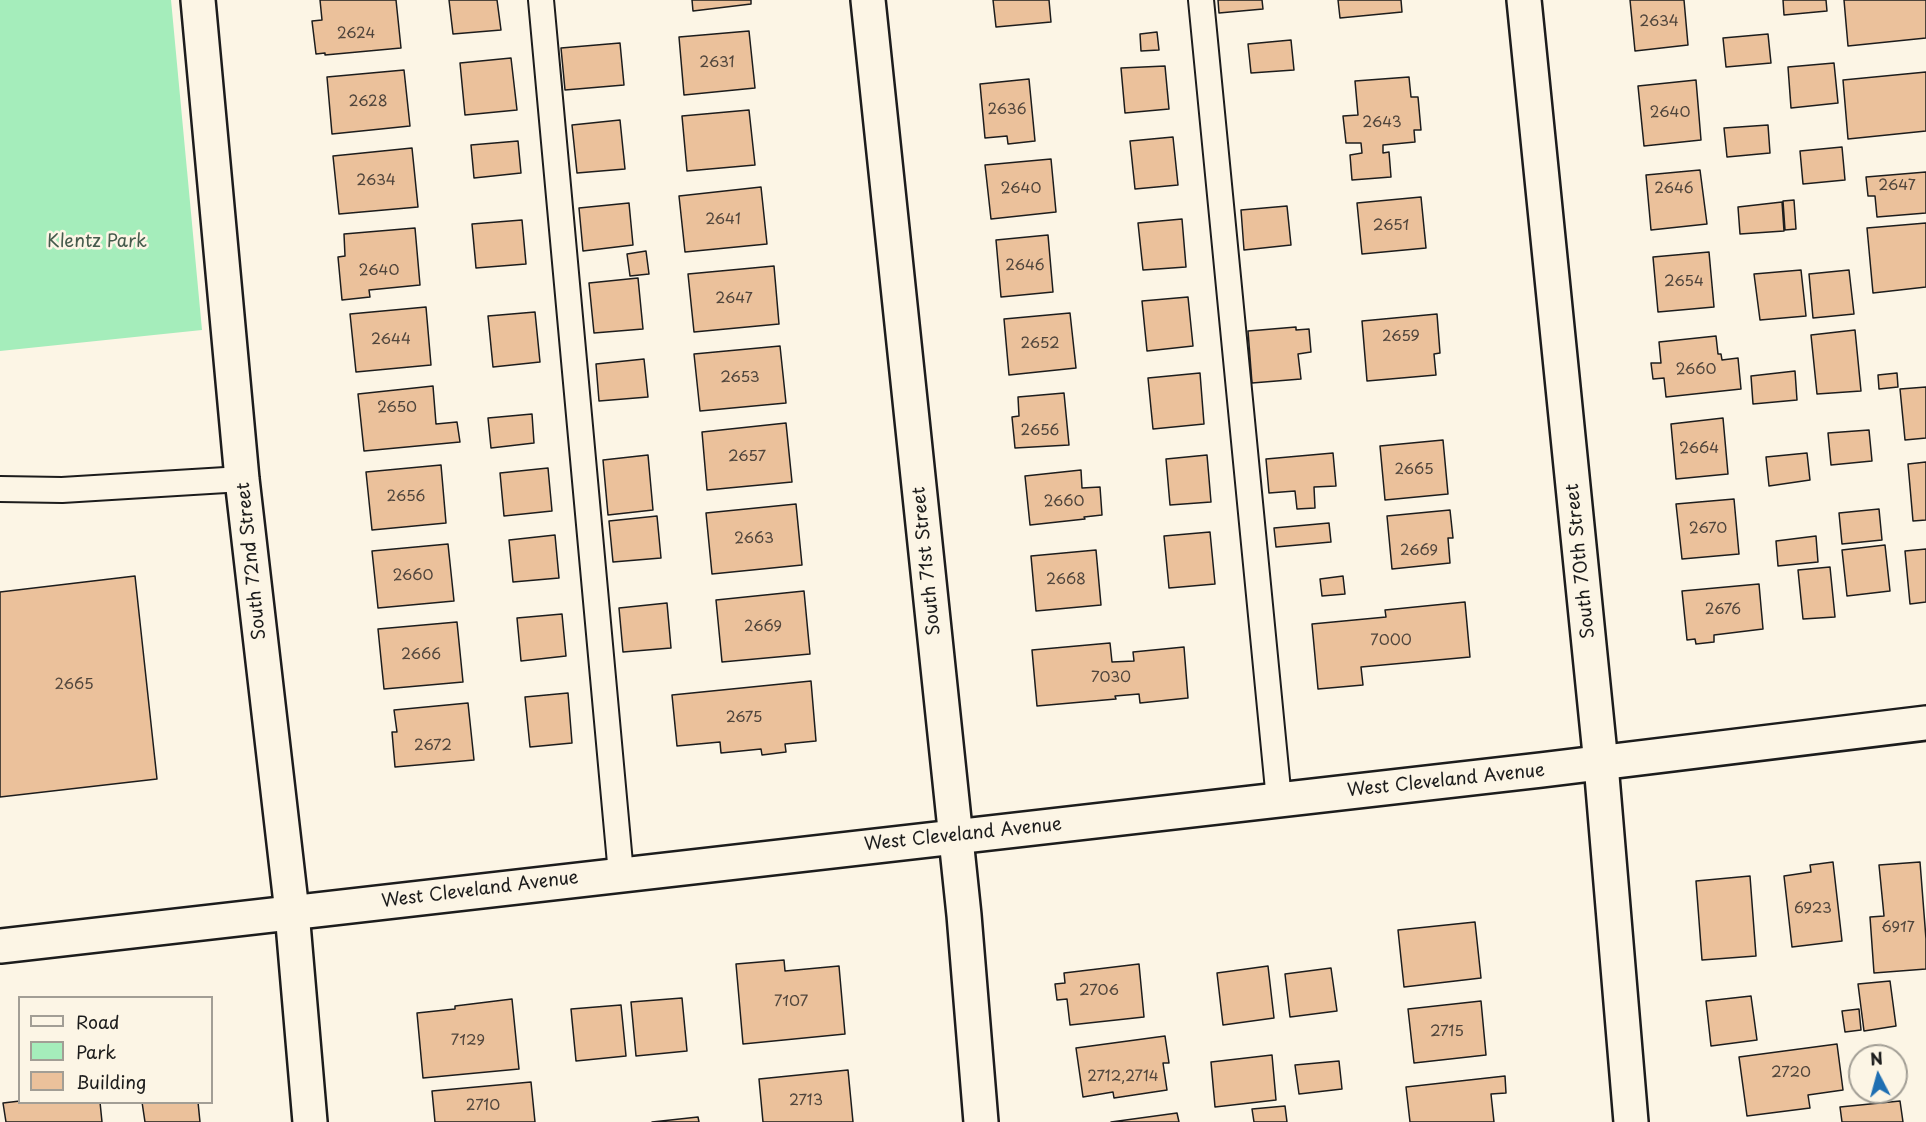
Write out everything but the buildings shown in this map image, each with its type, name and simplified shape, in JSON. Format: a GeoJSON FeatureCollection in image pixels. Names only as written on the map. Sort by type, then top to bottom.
{"type":"FeatureCollection","features":[{"type":"Feature","properties":{"kind":"street","name":"South 72nd Street"},"geometry":{"type":"LineString","coordinates":[[198,0],[242,479],[292,912],[310,1122]]}},
{"type":"Feature","properties":{"kind":"street","name":"South 71st Street"},"geometry":{"type":"LineString","coordinates":[[868,0],[956,836],[981,1122]]}},
{"type":"Feature","properties":{"kind":"street","name":"South 70th Street"},"geometry":{"type":"LineString","coordinates":[[1524,0],[1601,764],[1631,1122]]}},
{"type":"Feature","properties":{"kind":"street","name":"West Cleveland Avenue"},"geometry":{"type":"LineString","coordinates":[[0,946],[1601,764],[1926,723]]}},
{"type":"Feature","properties":{"kind":"lane"},"geometry":{"type":"LineString","coordinates":[[541,0],[621,874]]}},
{"type":"Feature","properties":{"kind":"lane"},"geometry":{"type":"LineString","coordinates":[[1201,0],[1279,800]]}},
{"type":"Feature","properties":{"kind":"lane"},"geometry":{"type":"LineString","coordinates":[[0,489],[62,490],[242,479]]}},
{"type":"Feature","properties":{"kind":"green space","name":"Klentz Park"},"geometry":{"type":"Polygon","coordinates":[[[0,0],[171,0],[202,330],[0,351],[0,0]]]}}]}
